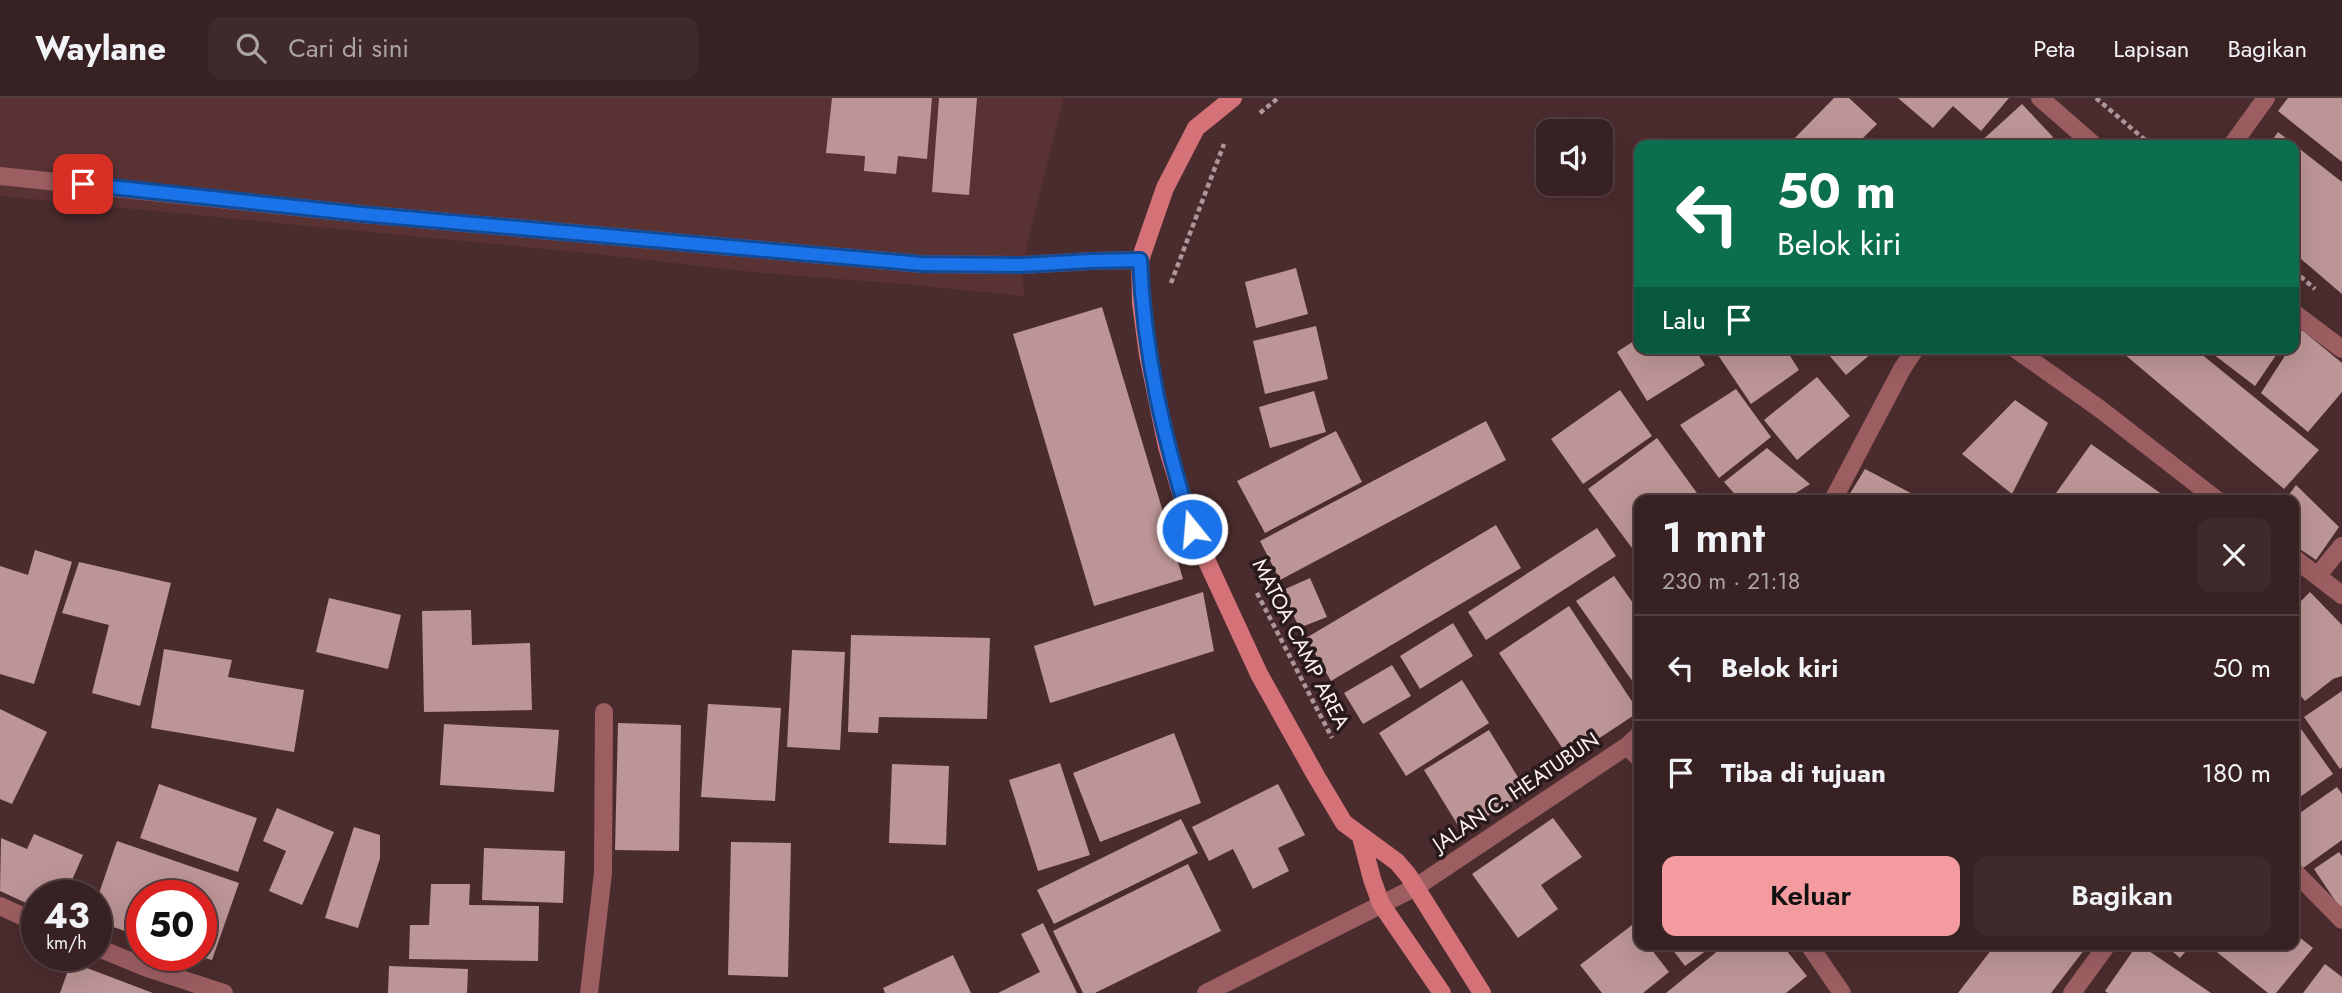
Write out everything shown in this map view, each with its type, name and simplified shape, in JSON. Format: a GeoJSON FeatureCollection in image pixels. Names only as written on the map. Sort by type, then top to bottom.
{"type":"FeatureCollection","features":[{"type":"Feature","properties":{"kind":"main road"},"geometry":{"type":"LineString","coordinates":[[1233,98],[1196,128],[1165,188],[1140,260],[1141,303],[1148,355],[1167,447],[1192,529],[1259,674],[1344,822],[1397,862],[1416,887],[1482,993]]}},
{"type":"Feature","properties":{"kind":"main road"},"geometry":{"type":"LineString","coordinates":[[1361,837],[1381,904],[1442,993]]}},
{"type":"Feature","properties":{"kind":"street"},"geometry":{"type":"LineString","coordinates":[[2040,98],[2088,140]]}},
{"type":"Feature","properties":{"kind":"street"},"geometry":{"type":"LineString","coordinates":[[2236,140],[2266,98]]}},
{"type":"Feature","properties":{"kind":"street"},"geometry":{"type":"LineString","coordinates":[[0,176],[361,214],[922,264],[1022,265],[1140,260]]}},
{"type":"Feature","properties":{"kind":"street"},"geometry":{"type":"LineString","coordinates":[[2299,317],[2342,349]]}},
{"type":"Feature","properties":{"kind":"street"},"geometry":{"type":"LineString","coordinates":[[1836,495],[1912,354]]}},
{"type":"Feature","properties":{"kind":"street"},"geometry":{"type":"LineString","coordinates":[[2022,354],[2100,409],[2211,495]]}},
{"type":"Feature","properties":{"kind":"street"},"geometry":{"type":"LineString","coordinates":[[2318,575],[2342,546]]}},
{"type":"Feature","properties":{"kind":"street"},"geometry":{"type":"LineString","coordinates":[[2299,562],[2342,595]]}},
{"type":"Feature","properties":{"kind":"street"},"geometry":{"type":"LineString","coordinates":[[589,993],[603,873],[604,712]]}},
{"type":"Feature","properties":{"kind":"street","name":"JALAN C. HEATUBUN"},"geometry":{"type":"LineString","coordinates":[[1381,904],[1416,887],[1633,740]]}},
{"type":"Feature","properties":{"kind":"street"},"geometry":{"type":"LineString","coordinates":[[2299,876],[2342,920]]}},
{"type":"Feature","properties":{"kind":"street"},"geometry":{"type":"LineString","coordinates":[[1206,993],[1381,904]]}},
{"type":"Feature","properties":{"kind":"street"},"geometry":{"type":"LineString","coordinates":[[0,906],[21,916]]}},
{"type":"Feature","properties":{"kind":"street"},"geometry":{"type":"LineString","coordinates":[[1812,950],[1842,993]]}},
{"type":"Feature","properties":{"kind":"street"},"geometry":{"type":"LineString","coordinates":[[2072,993],[2103,950]]}},
{"type":"Feature","properties":{"kind":"street"},"geometry":{"type":"LineString","coordinates":[[112,954],[219,992]]}},
{"type":"Feature","properties":{"kind":"path"},"geometry":{"type":"LineString","coordinates":[[1257,115],[1278,98]]}},
{"type":"Feature","properties":{"kind":"path"},"geometry":{"type":"LineString","coordinates":[[2096,98],[2145,140]]}},
{"type":"Feature","properties":{"kind":"path"},"geometry":{"type":"LineString","coordinates":[[1167,294],[1225,141]]}},
{"type":"Feature","properties":{"kind":"path","name":"MATOA CAMP AREA"},"geometry":{"type":"LineString","coordinates":[[1255,588],[1337,747]]}},
{"type":"Feature","properties":{"kind":"shaded area"},"geometry":{"type":"Polygon","coordinates":[[[0,98],[1064,98],[1022,265],[1024,296],[762,273],[577,252],[0,196],[0,98]]]}},
{"type":"Feature","properties":{"kind":"building"},"geometry":{"type":"Polygon","coordinates":[[[832,98],[932,98],[927,159],[898,156],[896,174],[864,171],[865,156],[826,153],[832,98]]]}},
{"type":"Feature","properties":{"kind":"building"},"geometry":{"type":"Polygon","coordinates":[[[939,98],[977,98],[969,195],[932,192],[939,98]]]}},
{"type":"Feature","properties":{"kind":"building"},"geometry":{"type":"Polygon","coordinates":[[[1834,98],[1849,98],[1877,124],[1861,140],[1793,140],[1834,98]]]}},
{"type":"Feature","properties":{"kind":"building"},"geometry":{"type":"Polygon","coordinates":[[[1898,98],[2009,98],[1981,131],[1953,106],[1933,128],[1898,98]]]}},
{"type":"Feature","properties":{"kind":"building"},"geometry":{"type":"Polygon","coordinates":[[[2288,98],[2342,98],[2342,162],[2278,111],[2288,98]]]}},
{"type":"Feature","properties":{"kind":"building"},"geometry":{"type":"Polygon","coordinates":[[[2022,104],[2053,137],[2050,140],[1982,140],[2022,104]]]}},
{"type":"Feature","properties":{"kind":"building"},"geometry":{"type":"Polygon","coordinates":[[[2278,132],[2288,140],[2272,140],[2278,132]]]}},
{"type":"Feature","properties":{"kind":"building"},"geometry":{"type":"Polygon","coordinates":[[[2299,148],[2342,182],[2342,294],[2299,257],[2299,148]]]}},
{"type":"Feature","properties":{"kind":"building"},"geometry":{"type":"Polygon","coordinates":[[[1296,268],[1308,314],[1256,328],[1245,282],[1296,268]]]}},
{"type":"Feature","properties":{"kind":"building"},"geometry":{"type":"Polygon","coordinates":[[[1102,307],[1183,579],[1094,606],[1013,334],[1102,307]]]}},
{"type":"Feature","properties":{"kind":"building"},"geometry":{"type":"Polygon","coordinates":[[[1316,326],[1328,379],[1265,394],[1253,341],[1316,326]]]}},
{"type":"Feature","properties":{"kind":"building"},"geometry":{"type":"Polygon","coordinates":[[[2302,330],[2342,363],[2342,392],[2308,432],[2261,393],[2286,354],[2299,354],[2299,334],[2302,330]]]}},
{"type":"Feature","properties":{"kind":"building"},"geometry":{"type":"Polygon","coordinates":[[[1634,341],[1634,354],[1698,354],[1705,365],[1647,401],[1617,352],[1634,341]]]}},
{"type":"Feature","properties":{"kind":"building"},"geometry":{"type":"Polygon","coordinates":[[[1789,354],[1799,370],[1751,404],[1718,355],[1789,354]]]}},
{"type":"Feature","properties":{"kind":"building"},"geometry":{"type":"Polygon","coordinates":[[[1828,354],[1871,354],[1846,375],[1828,354]]]}},
{"type":"Feature","properties":{"kind":"building"},"geometry":{"type":"Polygon","coordinates":[[[2124,354],[2201,354],[2319,450],[2284,489],[2124,354]]]}},
{"type":"Feature","properties":{"kind":"building"},"geometry":{"type":"Polygon","coordinates":[[[2213,354],[2277,354],[2255,386],[2213,354]]]}},
{"type":"Feature","properties":{"kind":"building"},"geometry":{"type":"Polygon","coordinates":[[[1817,377],[1850,416],[1797,460],[1764,420],[1817,377]]]}},
{"type":"Feature","properties":{"kind":"building"},"geometry":{"type":"Polygon","coordinates":[[[1736,389],[1771,437],[1719,478],[1680,425],[1736,389]]]}},
{"type":"Feature","properties":{"kind":"building"},"geometry":{"type":"Polygon","coordinates":[[[1620,390],[1652,436],[1583,484],[1551,439],[1620,390]]]}},
{"type":"Feature","properties":{"kind":"building"},"geometry":{"type":"Polygon","coordinates":[[[1314,391],[1326,432],[1270,448],[1259,407],[1314,391]]]}},
{"type":"Feature","properties":{"kind":"building"},"geometry":{"type":"Polygon","coordinates":[[[2015,400],[2048,423],[2012,494],[1962,454],[2015,400]]]}},
{"type":"Feature","properties":{"kind":"building"},"geometry":{"type":"Polygon","coordinates":[[[1486,421],[1506,460],[1280,580],[1260,541],[1486,421]]]}},
{"type":"Feature","properties":{"kind":"building"},"geometry":{"type":"Polygon","coordinates":[[[1336,431],[1362,482],[1265,533],[1237,481],[1336,431]]]}},
{"type":"Feature","properties":{"kind":"building"},"geometry":{"type":"Polygon","coordinates":[[[1657,438],[1698,495],[1634,495],[1634,551],[1588,489],[1657,438]]]}},
{"type":"Feature","properties":{"kind":"building"},"geometry":{"type":"Polygon","coordinates":[[[2091,444],[2163,495],[2055,495],[2091,444]]]}},
{"type":"Feature","properties":{"kind":"building"},"geometry":{"type":"Polygon","coordinates":[[[1767,448],[1810,484],[1793,495],[1736,495],[1724,482],[1767,448]]]}},
{"type":"Feature","properties":{"kind":"building"},"geometry":{"type":"Polygon","coordinates":[[[1865,469],[1914,495],[1849,495],[1865,469]]]}},
{"type":"Feature","properties":{"kind":"building"},"geometry":{"type":"Polygon","coordinates":[[[2296,485],[2339,527],[2316,560],[2299,548],[2299,495],[2289,495],[2296,485]]]}},
{"type":"Feature","properties":{"kind":"building"},"geometry":{"type":"Polygon","coordinates":[[[1496,525],[1521,568],[1331,681],[1306,638],[1496,525]]]}},
{"type":"Feature","properties":{"kind":"building"},"geometry":{"type":"Polygon","coordinates":[[[1597,528],[1616,556],[1486,640],[1468,612],[1597,528]]]}},
{"type":"Feature","properties":{"kind":"building"},"geometry":{"type":"Polygon","coordinates":[[[35,550],[72,562],[34,684],[0,674],[0,566],[28,575],[35,550]]]}},
{"type":"Feature","properties":{"kind":"building"},"geometry":{"type":"Polygon","coordinates":[[[79,562],[171,583],[140,706],[92,693],[109,625],[62,613],[79,562]]]}},
{"type":"Feature","properties":{"kind":"building"},"geometry":{"type":"Polygon","coordinates":[[[1614,576],[1634,604],[1634,683],[1576,601],[1614,576]]]}},
{"type":"Feature","properties":{"kind":"building"},"geometry":{"type":"Polygon","coordinates":[[[1310,578],[1327,617],[1299,628],[1283,590],[1310,578]]]}},
{"type":"Feature","properties":{"kind":"building"},"geometry":{"type":"Polygon","coordinates":[[[1203,592],[1214,651],[1050,703],[1034,646],[1203,592]]]}},
{"type":"Feature","properties":{"kind":"building"},"geometry":{"type":"Polygon","coordinates":[[[2310,592],[2342,625],[2342,676],[2333,679],[2305,701],[2299,694],[2299,603],[2310,592]]]}},
{"type":"Feature","properties":{"kind":"building"},"geometry":{"type":"Polygon","coordinates":[[[329,598],[401,615],[388,669],[316,652],[329,598]]]}},
{"type":"Feature","properties":{"kind":"building"},"geometry":{"type":"Polygon","coordinates":[[[1569,606],[1634,704],[1634,715],[1569,758],[1499,653],[1569,606]]]}},
{"type":"Feature","properties":{"kind":"building"},"geometry":{"type":"Polygon","coordinates":[[[471,610],[472,645],[530,643],[532,710],[424,712],[422,611],[471,610]]]}},
{"type":"Feature","properties":{"kind":"building"},"geometry":{"type":"Polygon","coordinates":[[[1453,623],[1473,656],[1420,689],[1400,656],[1453,623]]]}},
{"type":"Feature","properties":{"kind":"building"},"geometry":{"type":"Polygon","coordinates":[[[851,635],[990,638],[987,719],[879,717],[878,733],[848,732],[851,635]]]}},
{"type":"Feature","properties":{"kind":"building"},"geometry":{"type":"Polygon","coordinates":[[[164,649],[232,660],[228,677],[304,690],[294,752],[151,728],[164,649]]]}},
{"type":"Feature","properties":{"kind":"building"},"geometry":{"type":"Polygon","coordinates":[[[792,650],[845,652],[840,750],[787,747],[792,650]]]}},
{"type":"Feature","properties":{"kind":"building"},"geometry":{"type":"Polygon","coordinates":[[[1392,665],[1411,696],[1363,724],[1344,693],[1392,665]]]}},
{"type":"Feature","properties":{"kind":"building"},"geometry":{"type":"Polygon","coordinates":[[[1462,680],[1489,723],[1406,776],[1379,733],[1462,680]]]}},
{"type":"Feature","properties":{"kind":"building"},"geometry":{"type":"Polygon","coordinates":[[[2342,691],[2342,767],[2340,769],[2304,717],[2342,691]]]}},
{"type":"Feature","properties":{"kind":"building"},"geometry":{"type":"Polygon","coordinates":[[[708,704],[781,708],[775,801],[701,797],[708,704]]]}},
{"type":"Feature","properties":{"kind":"building"},"geometry":{"type":"Polygon","coordinates":[[[0,709],[47,732],[12,804],[0,799],[0,709]]]}},
{"type":"Feature","properties":{"kind":"building"},"geometry":{"type":"Polygon","coordinates":[[[618,723],[681,725],[679,851],[615,850],[618,723]]]}},
{"type":"Feature","properties":{"kind":"building"},"geometry":{"type":"Polygon","coordinates":[[[444,724],[559,730],[554,792],[440,785],[444,724]]]}},
{"type":"Feature","properties":{"kind":"building"},"geometry":{"type":"Polygon","coordinates":[[[2299,726],[2333,774],[2299,798],[2299,726]]]}},
{"type":"Feature","properties":{"kind":"building"},"geometry":{"type":"Polygon","coordinates":[[[1489,730],[1527,792],[1462,832],[1424,770],[1489,730]]]}},
{"type":"Feature","properties":{"kind":"building"},"geometry":{"type":"Polygon","coordinates":[[[1174,733],[1201,803],[1100,842],[1073,773],[1174,733]]]}},
{"type":"Feature","properties":{"kind":"building"},"geometry":{"type":"Polygon","coordinates":[[[1060,763],[1090,855],[1038,871],[1009,780],[1060,763]]]}},
{"type":"Feature","properties":{"kind":"building"},"geometry":{"type":"Polygon","coordinates":[[[892,764],[949,766],[946,845],[889,843],[892,764]]]}},
{"type":"Feature","properties":{"kind":"building"},"geometry":{"type":"Polygon","coordinates":[[[159,784],[257,818],[238,872],[140,838],[159,784]]]}},
{"type":"Feature","properties":{"kind":"building"},"geometry":{"type":"Polygon","coordinates":[[[1278,784],[1305,835],[1278,848],[1289,871],[1253,889],[1233,849],[1209,861],[1192,827],[1278,784]]]}},
{"type":"Feature","properties":{"kind":"building"},"geometry":{"type":"Polygon","coordinates":[[[2337,787],[2342,794],[2342,840],[2303,868],[2299,862],[2299,814],[2337,787]]]}},
{"type":"Feature","properties":{"kind":"building"},"geometry":{"type":"Polygon","coordinates":[[[277,808],[334,832],[302,905],[269,891],[286,851],[263,841],[277,808]]]}},
{"type":"Feature","properties":{"kind":"building"},"geometry":{"type":"Polygon","coordinates":[[[1553,818],[1582,857],[1541,885],[1558,909],[1518,938],[1472,874],[1553,818]]]}},
{"type":"Feature","properties":{"kind":"building"},"geometry":{"type":"Polygon","coordinates":[[[1181,819],[1198,853],[1054,924],[1037,890],[1181,819]]]}},
{"type":"Feature","properties":{"kind":"building"},"geometry":{"type":"Polygon","coordinates":[[[354,827],[380,835],[380,858],[358,928],[325,918],[354,827]]]}},
{"type":"Feature","properties":{"kind":"building"},"geometry":{"type":"Polygon","coordinates":[[[34,834],[83,855],[72,880],[21,880],[21,901],[0,891],[1,838],[27,849],[34,834]]]}},
{"type":"Feature","properties":{"kind":"building"},"geometry":{"type":"Polygon","coordinates":[[[117,841],[239,883],[217,946],[217,880],[126,880],[126,931],[112,927],[112,880],[104,880],[117,841]]]}},
{"type":"Feature","properties":{"kind":"building"},"geometry":{"type":"Polygon","coordinates":[[[731,842],[791,843],[788,977],[728,975],[731,842]]]}},
{"type":"Feature","properties":{"kind":"building"},"geometry":{"type":"Polygon","coordinates":[[[484,848],[565,851],[563,903],[482,900],[484,848]]]}},
{"type":"Feature","properties":{"kind":"building"},"geometry":{"type":"Polygon","coordinates":[[[2339,852],[2342,856],[2342,911],[2314,869],[2339,852]]]}},
{"type":"Feature","properties":{"kind":"building"},"geometry":{"type":"Polygon","coordinates":[[[1188,864],[1221,931],[1095,993],[1083,993],[1053,931],[1188,864]]]}},
{"type":"Feature","properties":{"kind":"building"},"geometry":{"type":"Polygon","coordinates":[[[431,884],[470,884],[469,905],[539,906],[538,961],[409,959],[410,925],[429,925],[431,884]]]}},
{"type":"Feature","properties":{"kind":"building"},"geometry":{"type":"Polygon","coordinates":[[[1043,923],[1077,993],[998,993],[1040,972],[1021,934],[1043,923]]]}},
{"type":"Feature","properties":{"kind":"building"},"geometry":{"type":"Polygon","coordinates":[[[1632,925],[1634,950],[1652,950],[1669,972],[1643,993],[1602,993],[1580,965],[1632,925]]]}},
{"type":"Feature","properties":{"kind":"building"},"geometry":{"type":"Polygon","coordinates":[[[2299,937],[2313,948],[2276,993],[2268,993],[2214,950],[2299,950],[2299,937]]]}},
{"type":"Feature","properties":{"kind":"building"},"geometry":{"type":"Polygon","coordinates":[[[1673,950],[1707,950],[1685,966],[1673,950]]]}},
{"type":"Feature","properties":{"kind":"building"},"geometry":{"type":"Polygon","coordinates":[[[1719,950],[1786,950],[1807,976],[1786,993],[1666,993],[1719,950]]]}},
{"type":"Feature","properties":{"kind":"building"},"geometry":{"type":"Polygon","coordinates":[[[1991,950],[2084,950],[2051,993],[1958,993],[1991,950]]]}},
{"type":"Feature","properties":{"kind":"building"},"geometry":{"type":"Polygon","coordinates":[[[2134,950],[2147,950],[2211,993],[2108,993],[2105,991],[2134,950]]]}},
{"type":"Feature","properties":{"kind":"building"},"geometry":{"type":"Polygon","coordinates":[[[2171,950],[2187,950],[2180,958],[2171,950]]]}},
{"type":"Feature","properties":{"kind":"building"},"geometry":{"type":"Polygon","coordinates":[[[953,955],[971,993],[885,993],[883,988],[953,955]]]}},
{"type":"Feature","properties":{"kind":"building"},"geometry":{"type":"Polygon","coordinates":[[[2325,964],[2342,977],[2342,993],[2303,993],[2325,964]]]}},
{"type":"Feature","properties":{"kind":"building"},"geometry":{"type":"Polygon","coordinates":[[[389,966],[468,969],[467,993],[388,993],[389,966]]]}},
{"type":"Feature","properties":{"kind":"building"},"geometry":{"type":"Polygon","coordinates":[[[68,971],[95,971],[153,993],[60,993],[68,971]]]}},
{"type":"Feature","properties":{"kind":"route"},"geometry":{"type":"LineString","coordinates":[[83,184],[361,214],[922,264],[1022,265],[1140,260],[1141,303],[1148,355],[1167,447],[1192,529]]}}]}
